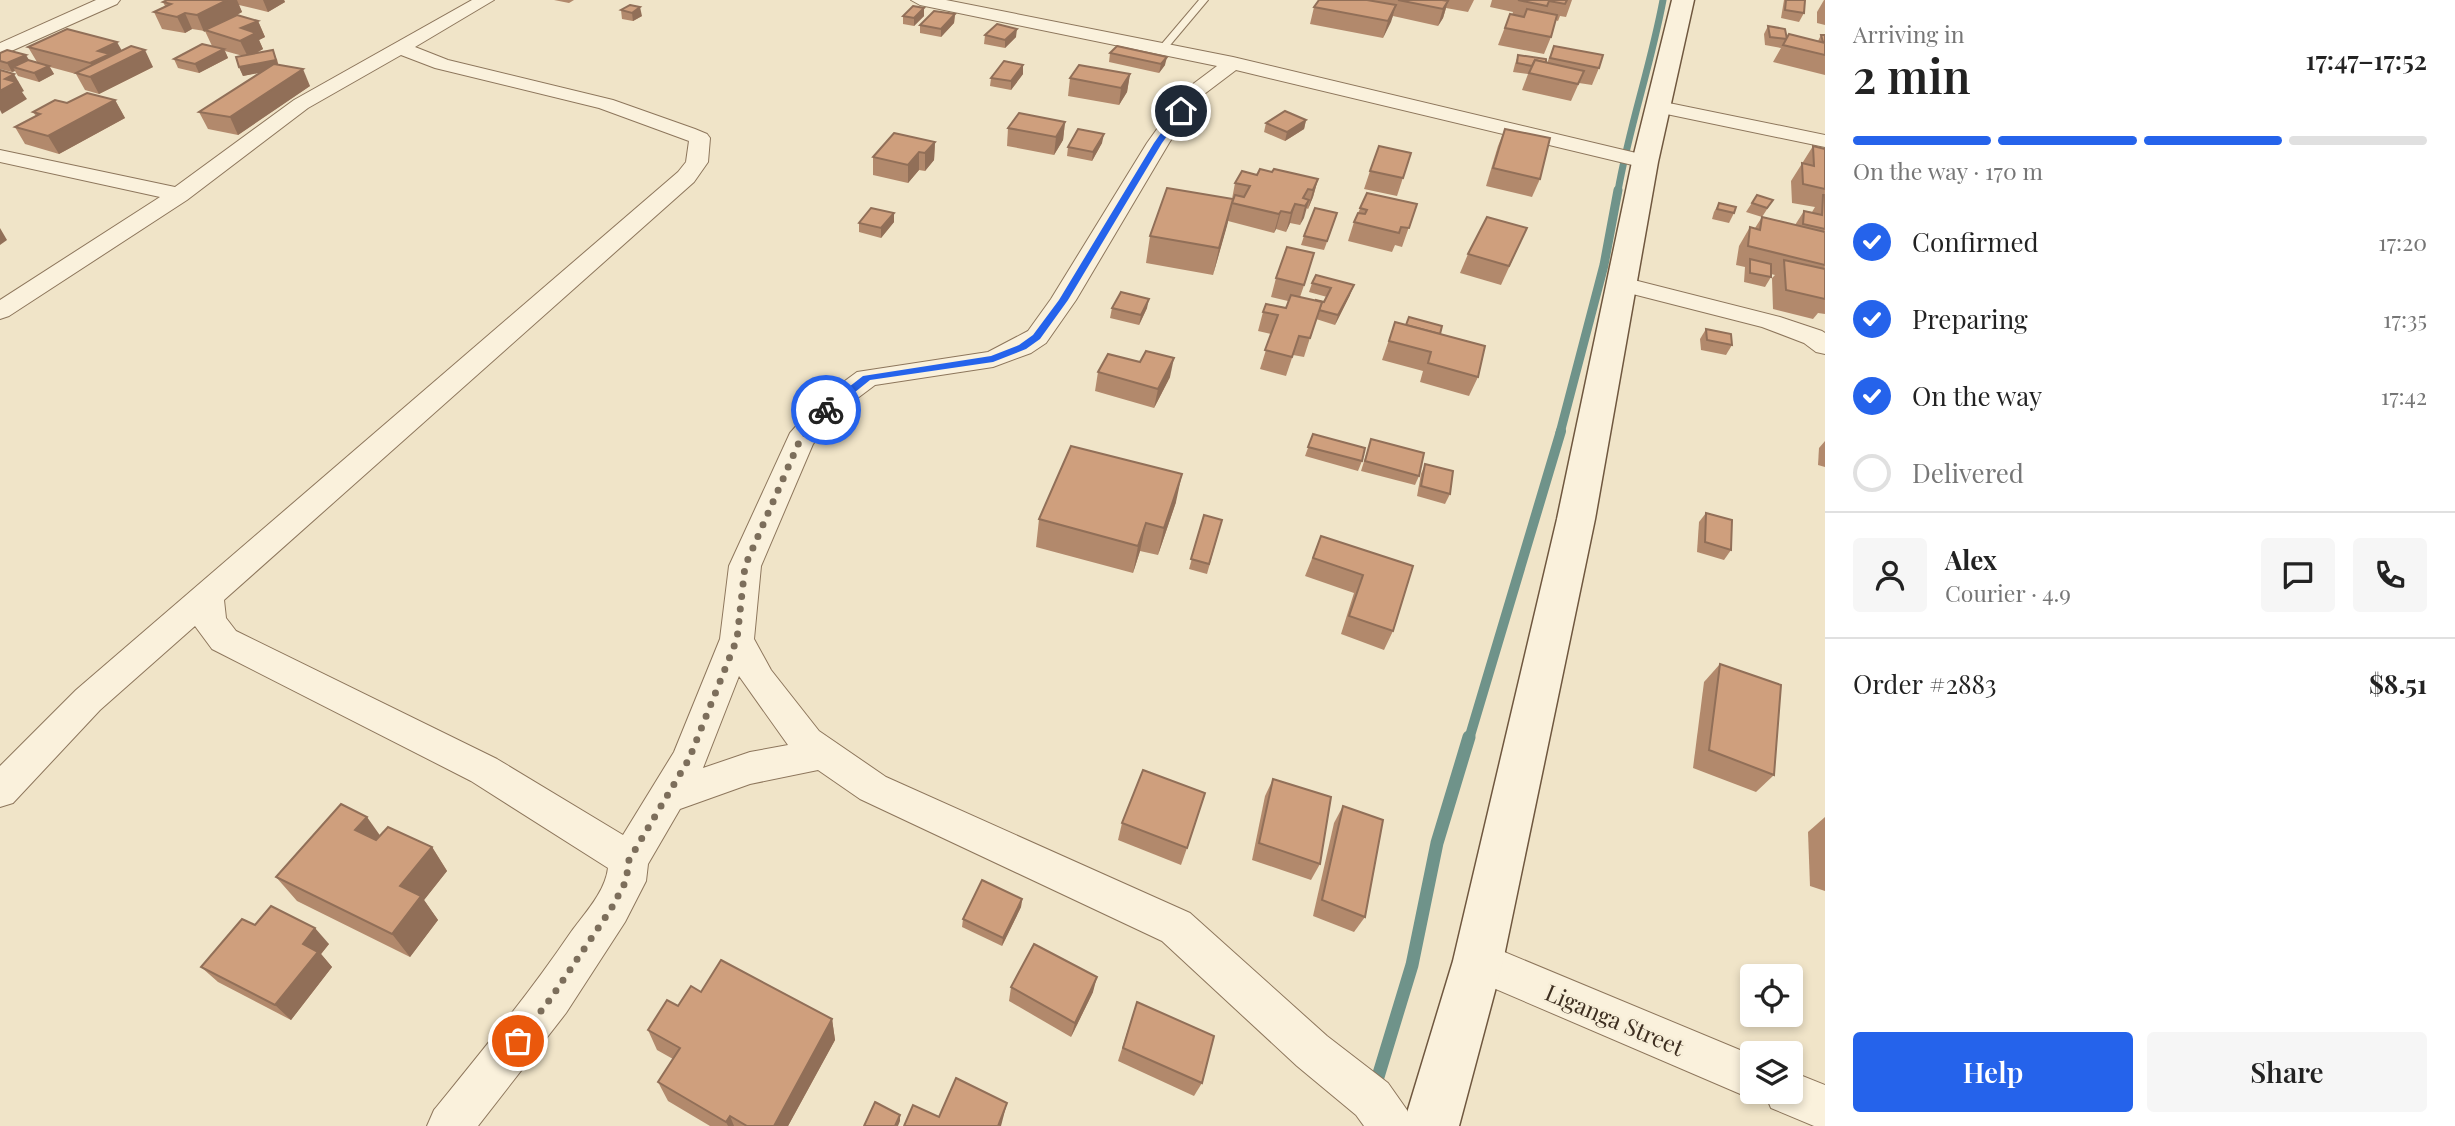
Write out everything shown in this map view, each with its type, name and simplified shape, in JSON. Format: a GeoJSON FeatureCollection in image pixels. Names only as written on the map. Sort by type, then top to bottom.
{"type":"FeatureCollection","features":[{"type":"Feature","properties":{"kind":"main road"},"geometry":{"type":"LineString","coordinates":[[1431,1126],[1478,961],[1576,519],[1645,162],[1683,0]]}},
{"type":"Feature","properties":{"kind":"street"},"geometry":{"type":"LineString","coordinates":[[0,50],[111,0]]}},
{"type":"Feature","properties":{"kind":"street"},"geometry":{"type":"LineString","coordinates":[[0,311],[179,195],[300,104],[485,0]]}},
{"type":"Feature","properties":{"kind":"street"},"geometry":{"type":"LineString","coordinates":[[920,0],[1233,63],[1645,162]]}},
{"type":"Feature","properties":{"kind":"street"},"geometry":{"type":"LineString","coordinates":[[0,791],[88,700],[685,177],[697,162],[700,138],[688,133],[606,104],[442,64],[402,49]]}},
{"type":"Feature","properties":{"kind":"street"},"geometry":{"type":"LineString","coordinates":[[450,1126],[551,998],[611,909],[626,881],[629,860],[689,759],[737,639],[745,566],[800,440],[822,414],[867,378],[993,359],[1022,347],[1037,337],[1063,300],[1158,143],[1192,94],[1233,63]]}},
{"type":"Feature","properties":{"kind":"street"},"geometry":{"type":"LineString","coordinates":[[1659,107],[1825,141]]}},
{"type":"Feature","properties":{"kind":"street"},"geometry":{"type":"LineString","coordinates":[[0,156],[179,195]]}},
{"type":"Feature","properties":{"kind":"street"},"geometry":{"type":"LineString","coordinates":[[1622,284],[1771,322],[1813,337],[1825,346]]}},
{"type":"Feature","properties":{"kind":"street"},"geometry":{"type":"LineString","coordinates":[[206,597],[210,622],[224,640],[484,770],[629,860]]}},
{"type":"Feature","properties":{"kind":"street"},"geometry":{"type":"LineString","coordinates":[[737,639],[759,680],[806,742],[873,788],[1176,927],[1312,1051],[1372,1099],[1391,1126]]}},
{"type":"Feature","properties":{"kind":"street"},"geometry":{"type":"LineString","coordinates":[[666,797],[750,768],[823,754]]}},
{"type":"Feature","properties":{"kind":"street","name":"Liganga Street"},"geometry":{"type":"LineString","coordinates":[[1478,961],[1740,1072]]}},
{"type":"Feature","properties":{"kind":"street"},"geometry":{"type":"LineString","coordinates":[[1803,1099],[1825,1108]]}},
{"type":"Feature","properties":{"kind":"lane"},"geometry":{"type":"LineString","coordinates":[[1163,48],[1204,0]]}},
{"type":"Feature","properties":{"kind":"building"},"geometry":{"type":"Polygon","coordinates":[[[227,0],[197,15],[185,13],[177,17],[154,12],[171,4],[163,2],[227,0]]]}},
{"type":"Feature","properties":{"kind":"building"},"geometry":{"type":"Polygon","coordinates":[[[1319,0],[1367,0],[1396,5],[1388,21],[1314,7],[1319,0]]]}},
{"type":"Feature","properties":{"kind":"building"},"geometry":{"type":"Polygon","coordinates":[[[1398,0],[1442,0],[1448,1],[1443,9],[1398,0]]]}},
{"type":"Feature","properties":{"kind":"building"},"geometry":{"type":"Polygon","coordinates":[[[1518,0],[1567,0],[1565,4],[1549,1],[1547,6],[1518,0]]]}},
{"type":"Feature","properties":{"kind":"building"},"geometry":{"type":"Polygon","coordinates":[[[1786,0],[1805,0],[1804,13],[1785,10],[1786,0]]]}},
{"type":"Feature","properties":{"kind":"building"},"geometry":{"type":"Polygon","coordinates":[[[630,5],[640,7],[632,13],[621,10],[630,5]]]}},
{"type":"Feature","properties":{"kind":"building"},"geometry":{"type":"Polygon","coordinates":[[[913,6],[924,8],[914,18],[903,16],[913,6]]]}},
{"type":"Feature","properties":{"kind":"building"},"geometry":{"type":"Polygon","coordinates":[[[1527,9],[1557,15],[1551,37],[1505,28],[1510,14],[1524,17],[1527,9]]]}},
{"type":"Feature","properties":{"kind":"building"},"geometry":{"type":"Polygon","coordinates":[[[934,11],[955,14],[941,29],[920,25],[934,11]]]}},
{"type":"Feature","properties":{"kind":"building"},"geometry":{"type":"Polygon","coordinates":[[[237,15],[258,21],[241,28],[256,33],[240,41],[205,30],[237,15]]]}},
{"type":"Feature","properties":{"kind":"building"},"geometry":{"type":"Polygon","coordinates":[[[997,24],[1017,29],[1005,40],[985,35],[997,24]]]}},
{"type":"Feature","properties":{"kind":"building"},"geometry":{"type":"Polygon","coordinates":[[[1768,26],[1785,29],[1787,39],[1770,37],[1768,26]]]}},
{"type":"Feature","properties":{"kind":"building"},"geometry":{"type":"Polygon","coordinates":[[[67,29],[117,42],[98,51],[110,54],[90,63],[28,47],[67,29]]]}},
{"type":"Feature","properties":{"kind":"building"},"geometry":{"type":"Polygon","coordinates":[[[1789,34],[1825,43],[1825,55],[1783,45],[1789,34]]]}},
{"type":"Feature","properties":{"kind":"building"},"geometry":{"type":"Polygon","coordinates":[[[202,44],[224,49],[195,64],[174,59],[202,44]]]}},
{"type":"Feature","properties":{"kind":"building"},"geometry":{"type":"Polygon","coordinates":[[[131,46],[145,50],[90,77],[76,73],[131,46]]]}},
{"type":"Feature","properties":{"kind":"building"},"geometry":{"type":"Polygon","coordinates":[[[1117,46],[1167,57],[1161,64],[1110,53],[1117,46]]]}},
{"type":"Feature","properties":{"kind":"building"},"geometry":{"type":"Polygon","coordinates":[[[1554,46],[1603,55],[1599,68],[1550,58],[1554,46]]]}},
{"type":"Feature","properties":{"kind":"building"},"geometry":{"type":"Polygon","coordinates":[[[7,50],[26,55],[7,63],[0,61],[0,53],[7,50]]]}},
{"type":"Feature","properties":{"kind":"building"},"geometry":{"type":"Polygon","coordinates":[[[273,50],[276,60],[239,67],[236,57],[273,50]]]}},
{"type":"Feature","properties":{"kind":"building"},"geometry":{"type":"Polygon","coordinates":[[[1518,55],[1546,59],[1546,63],[1535,60],[1532,66],[1517,63],[1518,55]]]}},
{"type":"Feature","properties":{"kind":"building"},"geometry":{"type":"Polygon","coordinates":[[[28,60],[49,66],[34,73],[13,67],[28,60]]]}},
{"type":"Feature","properties":{"kind":"building"},"geometry":{"type":"Polygon","coordinates":[[[1535,60],[1584,71],[1578,84],[1529,73],[1535,60]]]}},
{"type":"Feature","properties":{"kind":"building"},"geometry":{"type":"Polygon","coordinates":[[[1004,61],[1023,65],[1011,81],[991,78],[1004,61]]]}},
{"type":"Feature","properties":{"kind":"building"},"geometry":{"type":"Polygon","coordinates":[[[274,64],[303,69],[230,117],[199,112],[274,64]]]}},
{"type":"Feature","properties":{"kind":"building"},"geometry":{"type":"Polygon","coordinates":[[[1079,65],[1130,74],[1121,88],[1070,78],[1079,65]]]}},
{"type":"Feature","properties":{"kind":"building"},"geometry":{"type":"Polygon","coordinates":[[[0,70],[14,74],[5,79],[16,82],[0,91],[0,70]]]}},
{"type":"Feature","properties":{"kind":"building"},"geometry":{"type":"Polygon","coordinates":[[[87,93],[115,100],[48,136],[15,127],[40,114],[33,112],[55,100],[67,103],[87,93]]]}},
{"type":"Feature","properties":{"kind":"building"},"geometry":{"type":"Polygon","coordinates":[[[1285,111],[1306,120],[1287,132],[1266,123],[1285,111]]]}},
{"type":"Feature","properties":{"kind":"building"},"geometry":{"type":"Polygon","coordinates":[[[1019,113],[1065,122],[1056,137],[1008,128],[1019,113]]]}},
{"type":"Feature","properties":{"kind":"building"},"geometry":{"type":"Polygon","coordinates":[[[1078,129],[1104,134],[1093,152],[1068,147],[1078,129]]]}},
{"type":"Feature","properties":{"kind":"building"},"geometry":{"type":"Polygon","coordinates":[[[1505,129],[1550,138],[1540,179],[1493,168],[1505,129]]]}},
{"type":"Feature","properties":{"kind":"building"},"geometry":{"type":"Polygon","coordinates":[[[894,133],[935,142],[925,153],[919,152],[908,165],[873,157],[894,133]]]}},
{"type":"Feature","properties":{"kind":"building"},"geometry":{"type":"Polygon","coordinates":[[[1379,146],[1411,153],[1403,178],[1370,171],[1379,146]]]}},
{"type":"Feature","properties":{"kind":"building"},"geometry":{"type":"Polygon","coordinates":[[[1813,146],[1825,149],[1825,189],[1803,184],[1802,163],[1814,166],[1813,146]]]}},
{"type":"Feature","properties":{"kind":"building"},"geometry":{"type":"Polygon","coordinates":[[[1260,169],[1272,172],[1274,169],[1318,179],[1313,190],[1308,189],[1303,198],[1309,200],[1305,206],[1295,204],[1291,213],[1281,211],[1279,214],[1232,203],[1235,195],[1244,197],[1250,186],[1235,183],[1242,171],[1257,175],[1260,169]]]}},
{"type":"Feature","properties":{"kind":"building"},"geometry":{"type":"Polygon","coordinates":[[[1167,188],[1233,199],[1219,248],[1150,236],[1167,188]]]}},
{"type":"Feature","properties":{"kind":"building"},"geometry":{"type":"Polygon","coordinates":[[[1367,193],[1417,204],[1409,228],[1401,227],[1399,233],[1354,222],[1358,213],[1365,214],[1367,210],[1360,208],[1367,193]]]}},
{"type":"Feature","properties":{"kind":"building"},"geometry":{"type":"Polygon","coordinates":[[[1757,195],[1773,200],[1767,208],[1752,203],[1757,195]]]}},
{"type":"Feature","properties":{"kind":"building"},"geometry":{"type":"Polygon","coordinates":[[[1823,195],[1825,229],[1803,224],[1804,211],[1822,215],[1823,195]]]}},
{"type":"Feature","properties":{"kind":"building"},"geometry":{"type":"Polygon","coordinates":[[[1719,203],[1736,207],[1734,213],[1717,209],[1719,203]]]}},
{"type":"Feature","properties":{"kind":"building"},"geometry":{"type":"Polygon","coordinates":[[[871,208],[894,213],[881,228],[859,223],[871,208]]]}},
{"type":"Feature","properties":{"kind":"building"},"geometry":{"type":"Polygon","coordinates":[[[1315,208],[1337,213],[1327,241],[1304,236],[1315,208]]]}},
{"type":"Feature","properties":{"kind":"building"},"geometry":{"type":"Polygon","coordinates":[[[1487,217],[1527,228],[1509,266],[1468,254],[1487,217]]]}},
{"type":"Feature","properties":{"kind":"building"},"geometry":{"type":"Polygon","coordinates":[[[1762,217],[1825,232],[1825,265],[1748,246],[1750,227],[1760,230],[1762,217]]]}},
{"type":"Feature","properties":{"kind":"building"},"geometry":{"type":"Polygon","coordinates":[[[1287,247],[1314,253],[1304,285],[1276,278],[1287,247]]]}},
{"type":"Feature","properties":{"kind":"building"},"geometry":{"type":"Polygon","coordinates":[[[1750,259],[1771,264],[1771,277],[1750,273],[1750,259]]]}},
{"type":"Feature","properties":{"kind":"building"},"geometry":{"type":"Polygon","coordinates":[[[1784,260],[1825,269],[1825,299],[1786,290],[1784,260]]]}},
{"type":"Feature","properties":{"kind":"building"},"geometry":{"type":"Polygon","coordinates":[[[1316,275],[1354,285],[1338,315],[1319,310],[1322,302],[1316,300],[1324,302],[1331,288],[1312,283],[1316,275]]]}},
{"type":"Feature","properties":{"kind":"building"},"geometry":{"type":"Polygon","coordinates":[[[1121,292],[1149,299],[1141,315],[1112,308],[1121,292]]]}},
{"type":"Feature","properties":{"kind":"building"},"geometry":{"type":"Polygon","coordinates":[[[1291,295],[1322,302],[1310,338],[1299,336],[1292,357],[1265,350],[1278,315],[1263,312],[1266,304],[1286,308],[1291,295]]]}},
{"type":"Feature","properties":{"kind":"building"},"geometry":{"type":"Polygon","coordinates":[[[1409,317],[1442,326],[1440,334],[1406,325],[1409,317]]]}},
{"type":"Feature","properties":{"kind":"building"},"geometry":{"type":"Polygon","coordinates":[[[1395,322],[1485,346],[1478,377],[1428,363],[1431,352],[1389,341],[1395,322]]]}},
{"type":"Feature","properties":{"kind":"building"},"geometry":{"type":"Polygon","coordinates":[[[1706,329],[1731,334],[1732,345],[1707,340],[1706,329]]]}},
{"type":"Feature","properties":{"kind":"building"},"geometry":{"type":"Polygon","coordinates":[[[1146,351],[1174,358],[1158,389],[1098,372],[1108,354],[1140,362],[1146,351]]]}},
{"type":"Feature","properties":{"kind":"building"},"geometry":{"type":"Polygon","coordinates":[[[1313,434],[1365,448],[1362,461],[1308,447],[1313,434]]]}},
{"type":"Feature","properties":{"kind":"building"},"geometry":{"type":"Polygon","coordinates":[[[1371,439],[1424,453],[1419,476],[1365,461],[1371,439]]]}},
{"type":"Feature","properties":{"kind":"building"},"geometry":{"type":"Polygon","coordinates":[[[1071,446],[1182,474],[1164,528],[1146,523],[1138,546],[1039,519],[1071,446]]]}},
{"type":"Feature","properties":{"kind":"building"},"geometry":{"type":"Polygon","coordinates":[[[1425,464],[1453,471],[1450,494],[1421,486],[1425,464]]]}},
{"type":"Feature","properties":{"kind":"building"},"geometry":{"type":"Polygon","coordinates":[[[1706,513],[1732,520],[1731,550],[1705,542],[1706,513]]]}},
{"type":"Feature","properties":{"kind":"building"},"geometry":{"type":"Polygon","coordinates":[[[1204,515],[1222,520],[1209,564],[1191,559],[1204,515]]]}},
{"type":"Feature","properties":{"kind":"building"},"geometry":{"type":"Polygon","coordinates":[[[1321,536],[1413,566],[1393,631],[1349,616],[1363,575],[1313,558],[1321,536]]]}},
{"type":"Feature","properties":{"kind":"building"},"geometry":{"type":"Polygon","coordinates":[[[1720,664],[1781,685],[1774,775],[1709,750],[1720,664]]]}},
{"type":"Feature","properties":{"kind":"building"},"geometry":{"type":"Polygon","coordinates":[[[1143,770],[1205,793],[1187,848],[1122,823],[1143,770]]]}},
{"type":"Feature","properties":{"kind":"building"},"geometry":{"type":"Polygon","coordinates":[[[1273,779],[1331,797],[1320,864],[1259,843],[1273,779]]]}},
{"type":"Feature","properties":{"kind":"building"},"geometry":{"type":"Polygon","coordinates":[[[341,804],[367,817],[355,830],[376,840],[388,827],[432,847],[400,886],[421,896],[392,934],[276,877],[341,804]]]}},
{"type":"Feature","properties":{"kind":"building"},"geometry":{"type":"Polygon","coordinates":[[[1343,806],[1383,820],[1365,917],[1322,900],[1343,806]]]}},
{"type":"Feature","properties":{"kind":"building"},"geometry":{"type":"Polygon","coordinates":[[[982,880],[1022,899],[1003,938],[963,919],[982,880]]]}},
{"type":"Feature","properties":{"kind":"building"},"geometry":{"type":"Polygon","coordinates":[[[271,906],[315,928],[303,944],[318,952],[275,1005],[201,967],[242,919],[255,925],[271,906]]]}},
{"type":"Feature","properties":{"kind":"building"},"geometry":{"type":"Polygon","coordinates":[[[1034,944],[1097,977],[1075,1023],[1011,987],[1034,944]]]}},
{"type":"Feature","properties":{"kind":"building"},"geometry":{"type":"Polygon","coordinates":[[[721,960],[832,1019],[774,1126],[747,1126],[730,1116],[726,1122],[658,1082],[680,1048],[648,1030],[667,1000],[678,1006],[691,986],[701,992],[721,960]]]}},
{"type":"Feature","properties":{"kind":"building"},"geometry":{"type":"Polygon","coordinates":[[[1137,1002],[1214,1036],[1202,1083],[1123,1048],[1137,1002]]]}},
{"type":"Feature","properties":{"kind":"building"},"geometry":{"type":"Polygon","coordinates":[[[956,1078],[1007,1103],[998,1126],[904,1126],[913,1105],[939,1117],[956,1078]]]}},
{"type":"Feature","properties":{"kind":"building"},"geometry":{"type":"Polygon","coordinates":[[[875,1102],[900,1115],[895,1126],[864,1126],[875,1102]]]}},
{"type":"Feature","properties":{"kind":"waterway"},"geometry":{"type":"LineString","coordinates":[[1618,191],[1663,0]]}},
{"type":"Feature","properties":{"kind":"waterway"},"geometry":{"type":"LineString","coordinates":[[1560,433],[1604,265],[1618,190]]}},
{"type":"Feature","properties":{"kind":"waterway"},"geometry":{"type":"LineString","coordinates":[[1469,739],[1561,431]]}},
{"type":"Feature","properties":{"kind":"waterway"},"geometry":{"type":"LineString","coordinates":[[1374,1090],[1412,965],[1437,843],[1469,737]]}},
{"type":"Feature","properties":{"kind":"way so far"},"geometry":{"type":"LineString","coordinates":[[518,1041],[551,998],[611,909],[626,881],[629,860],[689,759],[737,639],[745,566],[800,440],[826,410]]}},
{"type":"Feature","properties":{"kind":"route"},"geometry":{"type":"LineString","coordinates":[[826,410],[867,378],[993,359],[1022,347],[1037,337],[1063,300],[1158,143],[1181,111]]}}]}
